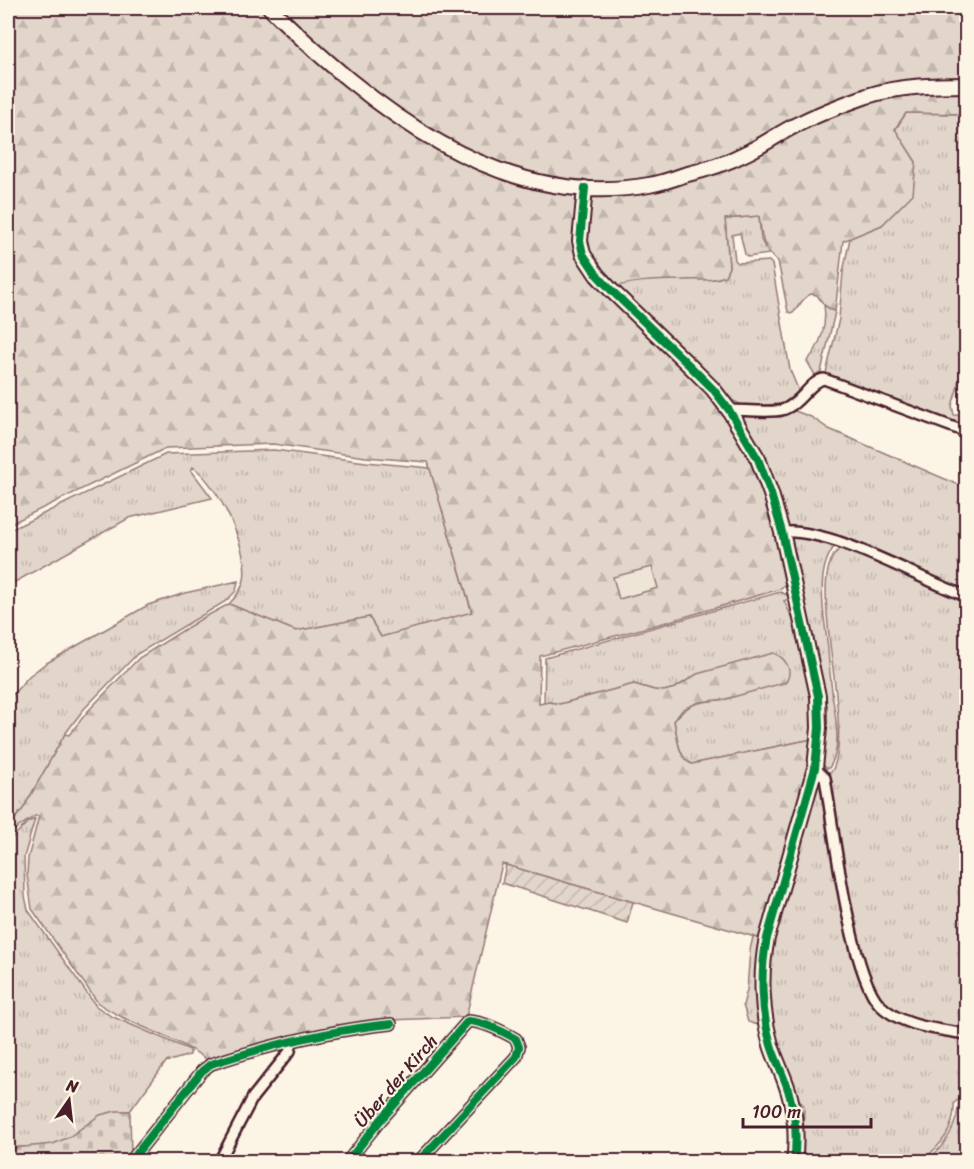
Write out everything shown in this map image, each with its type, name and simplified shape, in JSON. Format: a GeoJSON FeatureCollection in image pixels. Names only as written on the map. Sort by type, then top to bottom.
{"type":"FeatureCollection","features":[{"type":"Feature","properties":{"kind":"street"},"geometry":{"type":"LineString","coordinates":[[270,8],[320,57],[362,91],[432,139],[507,174],[585,188],[615,189],[650,185],[712,168],[745,154],[796,125],[868,96],[903,89],[966,85]]}},
{"type":"Feature","properties":{"kind":"street"},"geometry":{"type":"LineString","coordinates":[[585,188],[580,245],[590,266],[611,290],[713,390],[729,410],[758,459],[782,532],[818,696],[819,728],[815,768],[766,938],[763,966],[764,1013],[767,1028],[790,1095],[795,1124],[794,1161]]}},
{"type":"Feature","properties":{"kind":"street"},"geometry":{"type":"LineString","coordinates":[[729,410],[782,410],[804,396],[818,380],[825,379],[966,432]]}},
{"type":"Feature","properties":{"kind":"street"},"geometry":{"type":"LineString","coordinates":[[782,532],[807,534],[842,544],[966,596]]}},
{"type":"Feature","properties":{"kind":"street"},"geometry":{"type":"LineString","coordinates":[[815,768],[825,778],[846,902],[860,962],[871,991],[885,1009],[917,1025],[966,1034]]}},
{"type":"Feature","properties":{"kind":"street","name":"Über der Kirch"},"geometry":{"type":"LineString","coordinates":[[347,1161],[378,1122],[468,1022],[476,1022],[509,1035],[519,1042],[519,1052],[418,1161]]}},
{"type":"Feature","properties":{"kind":"street"},"geometry":{"type":"LineString","coordinates":[[130,1161],[202,1071],[211,1064],[347,1028],[391,1024]]}},
{"type":"Feature","properties":{"kind":"street"},"geometry":{"type":"LineString","coordinates":[[219,1161],[253,1096],[290,1052],[292,1041]]}},
{"type":"Feature","properties":{"kind":"shaded area"},"geometry":{"type":"Polygon","coordinates":[[[652,567],[658,589],[619,599],[613,577],[652,567]]]}},
{"type":"Feature","properties":{"kind":"green space"},"geometry":{"type":"Polygon","coordinates":[[[8,8],[966,8],[966,114],[906,113],[895,129],[916,162],[913,194],[882,225],[843,241],[835,312],[824,305],[817,295],[811,294],[793,313],[788,312],[778,261],[765,246],[759,216],[725,219],[729,267],[725,276],[710,280],[643,282],[604,290],[701,384],[726,415],[748,456],[764,497],[776,539],[785,584],[780,589],[540,656],[539,704],[549,702],[560,704],[634,684],[664,691],[675,688],[697,674],[773,653],[787,664],[789,673],[786,682],[726,699],[699,702],[683,709],[674,721],[681,752],[692,764],[812,739],[814,744],[800,802],[762,939],[502,864],[466,1017],[390,1020],[291,1039],[207,1060],[181,1044],[125,1019],[98,1003],[32,909],[27,875],[28,858],[39,816],[35,816],[14,830],[9,826],[23,809],[65,734],[69,735],[88,711],[139,658],[229,604],[296,631],[369,617],[381,637],[472,612],[428,462],[366,457],[273,444],[166,448],[8,525],[8,8]],[[652,567],[613,577],[619,599],[658,588],[652,567]]]}},
{"type":"Feature","properties":{"kind":"green space"},"geometry":{"type":"Polygon","coordinates":[[[906,113],[966,114],[966,359],[952,406],[954,415],[966,416],[966,426],[918,412],[826,373],[839,319],[843,272],[850,238],[882,225],[916,162],[895,130],[906,113]]]}},
{"type":"Feature","properties":{"kind":"green space"},"geometry":{"type":"Polygon","coordinates":[[[759,216],[761,240],[769,254],[748,257],[745,254],[740,233],[732,235],[735,260],[738,263],[769,261],[772,264],[790,370],[798,389],[797,394],[783,404],[742,405],[725,397],[614,286],[641,281],[711,279],[725,276],[729,267],[725,219],[759,216]]]}},
{"type":"Feature","properties":{"kind":"green space"},"geometry":{"type":"Polygon","coordinates":[[[824,305],[835,312],[821,372],[815,375],[807,361],[822,335],[825,320],[824,305]]]}},
{"type":"Feature","properties":{"kind":"green space"},"geometry":{"type":"Polygon","coordinates":[[[795,411],[811,417],[829,429],[966,488],[966,572],[961,590],[907,568],[785,529],[743,416],[779,415],[795,411]]]}},
{"type":"Feature","properties":{"kind":"green space"},"geometry":{"type":"Polygon","coordinates":[[[274,450],[430,468],[472,613],[381,637],[369,617],[296,631],[229,604],[242,587],[244,580],[245,567],[242,552],[222,502],[203,476],[193,467],[191,470],[212,498],[129,518],[8,586],[8,531],[166,454],[274,450]]]}},
{"type":"Feature","properties":{"kind":"green space"},"geometry":{"type":"Polygon","coordinates":[[[792,534],[836,545],[825,567],[822,595],[837,735],[836,753],[829,768],[822,763],[827,706],[789,536],[792,534]]]}},
{"type":"Feature","properties":{"kind":"green space"},"geometry":{"type":"Polygon","coordinates":[[[842,548],[966,598],[966,1161],[927,1161],[950,1134],[956,1118],[959,1099],[954,1103],[954,1113],[946,1136],[922,1161],[802,1161],[804,1106],[797,1097],[777,1044],[770,1011],[768,962],[776,923],[819,782],[826,773],[832,771],[838,749],[838,720],[826,585],[831,561],[842,548]]]}},
{"type":"Feature","properties":{"kind":"green space"},"geometry":{"type":"Polygon","coordinates":[[[238,581],[236,591],[226,601],[137,654],[83,710],[65,734],[23,809],[9,826],[14,830],[8,838],[8,700],[29,676],[45,664],[148,605],[185,593],[238,581]]]}},
{"type":"Feature","properties":{"kind":"green space"},"geometry":{"type":"Polygon","coordinates":[[[780,592],[790,596],[784,601],[798,630],[812,696],[814,714],[812,739],[692,764],[681,752],[674,721],[691,706],[726,699],[675,688],[664,691],[654,690],[634,684],[560,704],[544,703],[545,658],[780,592]]]}},
{"type":"Feature","properties":{"kind":"green space"},"geometry":{"type":"Polygon","coordinates":[[[35,819],[24,857],[25,896],[28,910],[96,1006],[111,1016],[190,1050],[190,1055],[166,1062],[130,1111],[105,1114],[63,1141],[52,1145],[14,1148],[14,1121],[8,1094],[8,842],[28,822],[35,819]]]}},
{"type":"Feature","properties":{"kind":"green space"},"geometry":{"type":"Polygon","coordinates":[[[506,865],[633,902],[627,923],[502,883],[506,865]]]}},
{"type":"Feature","properties":{"kind":"green space"},"geometry":{"type":"Polygon","coordinates":[[[753,937],[762,939],[761,1026],[748,1022],[743,1005],[753,937]]]}},
{"type":"Feature","properties":{"kind":"green space"},"geometry":{"type":"Polygon","coordinates":[[[116,1111],[130,1111],[131,1155],[126,1161],[11,1162],[14,1148],[53,1144],[69,1137],[100,1115],[116,1111]]]}},
{"type":"Feature","properties":{"kind":"cycle path"},"geometry":{"type":"LineString","coordinates":[[585,188],[580,241],[583,254],[597,275],[611,290],[713,389],[729,410],[758,459],[782,532],[818,696],[819,728],[815,768],[767,938],[763,978],[763,1005],[768,1032],[794,1113],[796,1137],[794,1162]]}},
{"type":"Feature","properties":{"kind":"cycle path"},"geometry":{"type":"LineString","coordinates":[[347,1162],[468,1021],[487,1025],[516,1039],[519,1047],[516,1057],[418,1162]]}},
{"type":"Feature","properties":{"kind":"cycle path"},"geometry":{"type":"LineString","coordinates":[[130,1162],[202,1071],[211,1064],[300,1039],[391,1024]]}}]}
